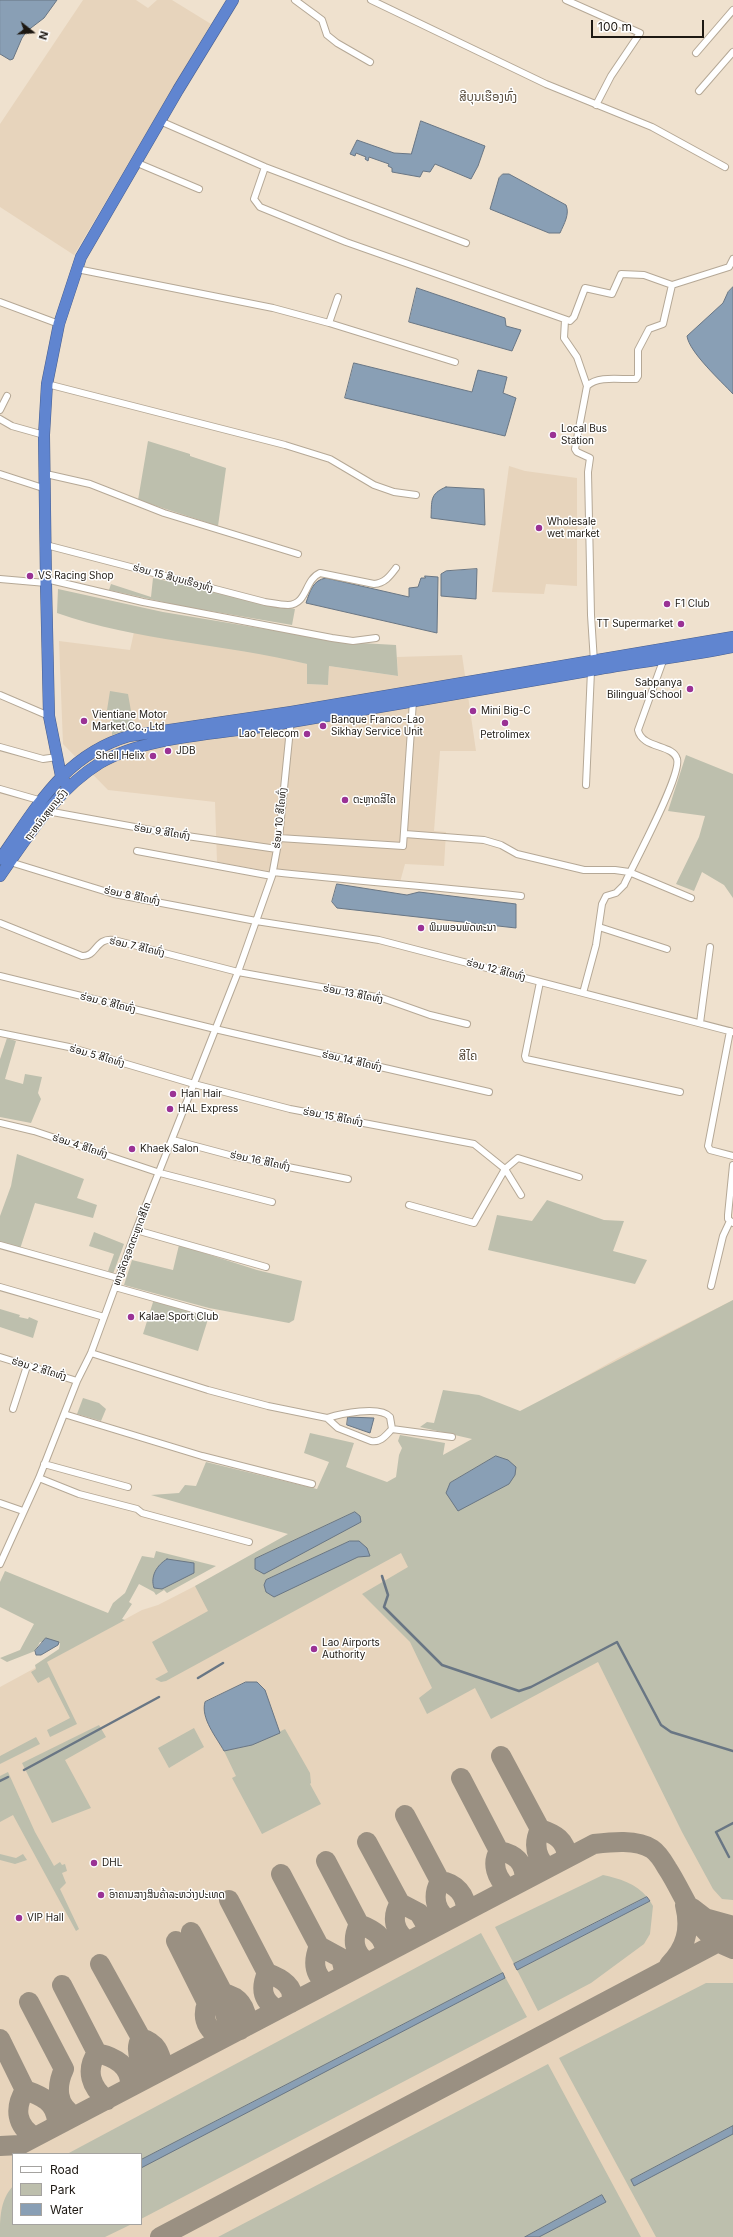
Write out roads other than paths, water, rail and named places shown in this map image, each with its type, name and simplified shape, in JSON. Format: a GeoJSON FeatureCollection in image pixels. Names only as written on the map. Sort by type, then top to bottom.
{"type":"FeatureCollection","features":[{"type":"Feature","properties":{"kind":"highway"},"geometry":{"type":"LineString","coordinates":[[68,787],[62,776],[57,757],[50,716],[46,581],[46,474],[44,435],[47,384],[59,324],[77,268],[135,162],[233,0]]}},
{"type":"Feature","properties":{"kind":"highway"},"geometry":{"type":"LineString","coordinates":[[291,717],[413,701],[593,667],[733,637]]}},
{"type":"Feature","properties":{"kind":"highway"},"geometry":{"type":"LineString","coordinates":[[291,717],[593,667],[733,647]]}},
{"type":"Feature","properties":{"kind":"highway","name":"ຖະຫນົນສຸພານຸວົງ"},"geometry":{"type":"LineString","coordinates":[[0,876],[5,860],[42,801],[62,776],[78,760],[96,748],[129,736],[291,717]]}},
{"type":"Feature","properties":{"kind":"highway","name":"ຖະຫນົນສຸພານຸວົງ"},"geometry":{"type":"LineString","coordinates":[[5,860],[68,787],[100,763],[117,754],[132,749],[196,735],[291,717]]}},
{"type":"Feature","properties":{"kind":"street"},"geometry":{"type":"LineString","coordinates":[[295,0],[322,20],[327,35],[337,43],[370,62]]}},
{"type":"Feature","properties":{"kind":"street"},"geometry":{"type":"LineString","coordinates":[[371,0],[452,40],[596,105],[652,127],[725,167]]}},
{"type":"Feature","properties":{"kind":"street"},"geometry":{"type":"LineString","coordinates":[[566,0],[640,33],[611,76],[596,105]]}},
{"type":"Feature","properties":{"kind":"street"},"geometry":{"type":"LineString","coordinates":[[696,53],[733,10]]}},
{"type":"Feature","properties":{"kind":"street"},"geometry":{"type":"LineString","coordinates":[[699,91],[733,52]]}},
{"type":"Feature","properties":{"kind":"street"},"geometry":{"type":"LineString","coordinates":[[160,121],[265,167],[466,244]]}},
{"type":"Feature","properties":{"kind":"street"},"geometry":{"type":"LineString","coordinates":[[135,162],[199,189]]}},
{"type":"Feature","properties":{"kind":"street"},"geometry":{"type":"LineString","coordinates":[[265,167],[254,199],[260,207],[346,242],[570,321],[574,317],[585,288],[612,294],[621,274],[644,275],[672,285],[729,266],[733,259]]}},
{"type":"Feature","properties":{"kind":"street"},"geometry":{"type":"LineString","coordinates":[[77,268],[273,308],[329,323],[455,362]]}},
{"type":"Feature","properties":{"kind":"street"},"geometry":{"type":"LineString","coordinates":[[587,386],[592,381],[599,379],[636,379],[638,376],[638,350],[649,329],[663,324],[672,285]]}},
{"type":"Feature","properties":{"kind":"street"},"geometry":{"type":"LineString","coordinates":[[329,323],[338,297]]}},
{"type":"Feature","properties":{"kind":"street"},"geometry":{"type":"LineString","coordinates":[[0,302],[59,324]]}},
{"type":"Feature","properties":{"kind":"street"},"geometry":{"type":"LineString","coordinates":[[565,320],[564,338],[577,357],[587,386],[575,449],[577,452],[590,458],[591,461],[588,472],[593,667],[586,785]]}},
{"type":"Feature","properties":{"kind":"street"},"geometry":{"type":"LineString","coordinates":[[47,384],[285,445],[330,459],[374,485],[394,492],[416,495]]}},
{"type":"Feature","properties":{"kind":"street"},"geometry":{"type":"LineString","coordinates":[[0,410],[7,396]]}},
{"type":"Feature","properties":{"kind":"street"},"geometry":{"type":"LineString","coordinates":[[0,419],[12,426],[44,435]]}},
{"type":"Feature","properties":{"kind":"street"},"geometry":{"type":"LineString","coordinates":[[0,474],[46,489]]}},
{"type":"Feature","properties":{"kind":"street"},"geometry":{"type":"LineString","coordinates":[[46,474],[90,484],[164,514],[298,554]]}},
{"type":"Feature","properties":{"kind":"street","name":"ຮ່ອມ 15 ສີບຸນເຮືອງທົ່ງ"},"geometry":{"type":"LineString","coordinates":[[46,545],[265,602],[287,605],[299,601],[304,595],[310,580],[320,573],[374,584],[384,581],[396,568]]}},
{"type":"Feature","properties":{"kind":"street"},"geometry":{"type":"LineString","coordinates":[[0,579],[46,581],[143,602],[332,638],[353,641],[376,638]]}},
{"type":"Feature","properties":{"kind":"street"},"geometry":{"type":"LineString","coordinates":[[583,993],[606,896],[620,891],[669,792],[678,764],[674,754],[646,741],[640,736],[638,730],[664,658]]}},
{"type":"Feature","properties":{"kind":"street"},"geometry":{"type":"LineString","coordinates":[[0,695],[50,716]]}},
{"type":"Feature","properties":{"kind":"street"},"geometry":{"type":"LineString","coordinates":[[279,838],[399,848],[404,843],[413,701]]}},
{"type":"Feature","properties":{"kind":"street","name":"ຮ່ອມ 10 ສີໄຄທົ່ງ"},"geometry":{"type":"LineString","coordinates":[[256,921],[272,874],[279,838],[291,717]]}},
{"type":"Feature","properties":{"kind":"street"},"geometry":{"type":"LineString","coordinates":[[0,747],[43,759],[57,757]]}},
{"type":"Feature","properties":{"kind":"street"},"geometry":{"type":"LineString","coordinates":[[0,788],[42,801]]}},
{"type":"Feature","properties":{"kind":"street","name":"ຮ່ອມ 9 ສີໄຄທົ່ງ"},"geometry":{"type":"LineString","coordinates":[[47,812],[173,834],[277,849]]}},
{"type":"Feature","properties":{"kind":"street"},"geometry":{"type":"LineString","coordinates":[[405,834],[484,840],[501,845],[517,854],[584,870],[615,870],[629,872],[691,898]]}},
{"type":"Feature","properties":{"kind":"street"},"geometry":{"type":"LineString","coordinates":[[137,851],[272,874],[401,885],[425,885],[521,896]]}},
{"type":"Feature","properties":{"kind":"street","name":"ຮ່ອມ 8 ສີໄຄທົ່ງ"},"geometry":{"type":"LineString","coordinates":[[5,860],[114,894],[256,921]]}},
{"type":"Feature","properties":{"kind":"street","name":"ທາງລັດຊອດຕະຫຼາດສີໄຄ"},"geometry":{"type":"LineString","coordinates":[[0,1564],[39,1478],[77,1381],[91,1353],[136,1230],[173,1140],[238,972],[256,921]]}},
{"type":"Feature","properties":{"kind":"street","name":"ຮ່ອມ 12 ສີໄຄທົ່ງ"},"geometry":{"type":"LineString","coordinates":[[256,921],[379,940],[731,1032]]}},
{"type":"Feature","properties":{"kind":"street","name":"ຮ່ອມ 7 ສີໄຄທົ່ງ"},"geometry":{"type":"LineString","coordinates":[[0,923],[82,956],[91,954],[101,942],[107,939],[238,972]]}},
{"type":"Feature","properties":{"kind":"street"},"geometry":{"type":"LineString","coordinates":[[599,927],[667,950]]}},
{"type":"Feature","properties":{"kind":"street"},"geometry":{"type":"LineString","coordinates":[[700,1023],[710,947]]}},
{"type":"Feature","properties":{"kind":"street","name":"ຮ່ອມ 13 ສີໄຄທົ່ງ"},"geometry":{"type":"LineString","coordinates":[[238,972],[382,998],[430,1015],[467,1024]]}},
{"type":"Feature","properties":{"kind":"street","name":"ຮ່ອມ 6 ສີໄຄທົ່ງ"},"geometry":{"type":"LineString","coordinates":[[0,976],[215,1029]]}},
{"type":"Feature","properties":{"kind":"street"},"geometry":{"type":"LineString","coordinates":[[540,982],[525,1056],[526,1059],[680,1092]]}},
{"type":"Feature","properties":{"kind":"street","name":"ຮ່ອມ 14 ສີໄຄທົ່ງ"},"geometry":{"type":"LineString","coordinates":[[215,1029],[489,1092]]}},
{"type":"Feature","properties":{"kind":"street"},"geometry":{"type":"LineString","coordinates":[[731,1032],[708,1146],[710,1150],[733,1156]]}},
{"type":"Feature","properties":{"kind":"street","name":"ຮ່ອມ 5 ສີໄຄທົ່ງ"},"geometry":{"type":"LineString","coordinates":[[0,1033],[69,1047],[194,1084]]}},
{"type":"Feature","properties":{"kind":"street","name":"ຮ່ອມ 15 ສີໄຄທົ່ງ"},"geometry":{"type":"LineString","coordinates":[[194,1084],[290,1109],[474,1144],[504,1169]]}},
{"type":"Feature","properties":{"kind":"street","name":"ຮ່ອມ 4 ສີໄຄທົ່ງ"},"geometry":{"type":"LineString","coordinates":[[0,1123],[34,1131],[160,1173]]}},
{"type":"Feature","properties":{"kind":"street","name":"ຮ່ອມ 16 ສີໄຄທົ່ງ"},"geometry":{"type":"LineString","coordinates":[[173,1140],[233,1156],[348,1179]]}},
{"type":"Feature","properties":{"kind":"street"},"geometry":{"type":"LineString","coordinates":[[409,1205],[474,1223],[504,1169],[521,1157],[579,1177]]}},
{"type":"Feature","properties":{"kind":"street"},"geometry":{"type":"LineString","coordinates":[[711,1286],[724,1236],[731,1222],[728,1215],[733,1165]]}},
{"type":"Feature","properties":{"kind":"street"},"geometry":{"type":"LineString","coordinates":[[504,1169],[521,1195]]}},
{"type":"Feature","properties":{"kind":"street"},"geometry":{"type":"LineString","coordinates":[[160,1173],[272,1202]]}},
{"type":"Feature","properties":{"kind":"street"},"geometry":{"type":"LineString","coordinates":[[136,1230],[266,1267]]}},
{"type":"Feature","properties":{"kind":"street"},"geometry":{"type":"LineString","coordinates":[[0,1245],[118,1278]]}},
{"type":"Feature","properties":{"kind":"street"},"geometry":{"type":"LineString","coordinates":[[0,1287],[104,1317]]}},
{"type":"Feature","properties":{"kind":"street"},"geometry":{"type":"LineString","coordinates":[[115,1287],[211,1314]]}},
{"type":"Feature","properties":{"kind":"street"},"geometry":{"type":"LineString","coordinates":[[91,1353],[216,1392],[327,1418],[338,1428],[377,1442],[392,1429],[452,1437]]}},
{"type":"Feature","properties":{"kind":"street","name":"ຮ່ອມ 2 ສີໄຄທົ່ງ"},"geometry":{"type":"LineString","coordinates":[[0,1358],[77,1381]]}},
{"type":"Feature","properties":{"kind":"street"},"geometry":{"type":"LineString","coordinates":[[13,1409],[27,1366]]}},
{"type":"Feature","properties":{"kind":"street"},"geometry":{"type":"LineString","coordinates":[[327,1418],[346,1412],[383,1412],[390,1417],[392,1429]]}},
{"type":"Feature","properties":{"kind":"street"},"geometry":{"type":"LineString","coordinates":[[64,1414],[202,1456],[312,1484]]}},
{"type":"Feature","properties":{"kind":"street"},"geometry":{"type":"LineString","coordinates":[[44,1464],[128,1487]]}},
{"type":"Feature","properties":{"kind":"street"},"geometry":{"type":"LineString","coordinates":[[39,1478],[79,1494],[249,1542]]}},
{"type":"Feature","properties":{"kind":"street"},"geometry":{"type":"LineString","coordinates":[[0,1503],[23,1511]]}},
{"type":"Feature","properties":{"kind":"water"},"geometry":{"type":"Polygon","coordinates":[[[0,0],[57,0],[44,18],[27,31],[22,38],[13,59],[10,60],[0,54],[0,0]]]}},
{"type":"Feature","properties":{"kind":"water"},"geometry":{"type":"Polygon","coordinates":[[[421,121],[485,146],[478,166],[471,179],[435,164],[430,172],[423,171],[420,177],[392,172],[392,168],[388,166],[389,164],[369,157],[368,161],[365,159],[366,157],[356,153],[355,156],[350,154],[357,140],[394,153],[411,154],[421,121]]]}},
{"type":"Feature","properties":{"kind":"water"},"geometry":{"type":"Polygon","coordinates":[[[503,174],[509,174],[566,205],[567,215],[560,233],[549,233],[490,209],[499,178],[503,174]]]}},
{"type":"Feature","properties":{"kind":"water"},"geometry":{"type":"Polygon","coordinates":[[[733,287],[733,394],[699,358],[689,343],[687,336],[723,303],[728,292],[733,287]]]}},
{"type":"Feature","properties":{"kind":"water"},"geometry":{"type":"Polygon","coordinates":[[[417,288],[505,318],[506,326],[521,330],[512,351],[409,322],[417,288]]]}},
{"type":"Feature","properties":{"kind":"water"},"geometry":{"type":"Polygon","coordinates":[[[354,363],[472,392],[478,370],[507,377],[503,393],[516,398],[505,436],[345,398],[354,363]]]}},
{"type":"Feature","properties":{"kind":"water"},"geometry":{"type":"Polygon","coordinates":[[[446,487],[484,489],[485,525],[431,518],[432,499],[437,492],[446,487]]]}},
{"type":"Feature","properties":{"kind":"water"},"geometry":{"type":"Polygon","coordinates":[[[477,569],[476,599],[441,596],[441,574],[446,571],[477,569]]]}},
{"type":"Feature","properties":{"kind":"water"},"geometry":{"type":"Polygon","coordinates":[[[425,576],[438,577],[437,633],[306,603],[315,584],[326,578],[409,597],[409,588],[418,587],[421,578],[425,578],[425,576]]]}},
{"type":"Feature","properties":{"kind":"water"},"geometry":{"type":"Polygon","coordinates":[[[337,884],[407,895],[419,892],[516,904],[516,928],[337,908],[332,902],[337,884]]]}},
{"type":"Feature","properties":{"kind":"water"},"geometry":{"type":"Polygon","coordinates":[[[348,1417],[374,1418],[370,1433],[347,1425],[348,1417]]]}},
{"type":"Feature","properties":{"kind":"water"},"geometry":{"type":"Polygon","coordinates":[[[496,1456],[508,1460],[516,1467],[515,1475],[509,1484],[458,1511],[446,1493],[450,1483],[496,1456]]]}},
{"type":"Feature","properties":{"kind":"water"},"geometry":{"type":"Polygon","coordinates":[[[355,1512],[360,1516],[361,1522],[264,1574],[255,1569],[255,1559],[355,1512]]]}},
{"type":"Feature","properties":{"kind":"water"},"geometry":{"type":"Polygon","coordinates":[[[350,1541],[359,1541],[367,1548],[370,1556],[358,1557],[274,1597],[266,1592],[264,1585],[266,1580],[350,1541]]]}},
{"type":"Feature","properties":{"kind":"water"},"geometry":{"type":"Polygon","coordinates":[[[167,1559],[194,1563],[194,1573],[162,1589],[154,1588],[153,1579],[155,1571],[160,1564],[167,1559]]]}},
{"type":"Feature","properties":{"kind":"water"},"geometry":{"type":"Polygon","coordinates":[[[46,1638],[59,1642],[58,1645],[41,1655],[36,1655],[35,1651],[46,1638]]]}},
{"type":"Feature","properties":{"kind":"water"},"geometry":{"type":"Polygon","coordinates":[[[246,1682],[257,1682],[265,1690],[280,1733],[252,1745],[224,1751],[207,1721],[204,1708],[205,1702],[246,1682]]]}},
{"type":"Feature","properties":{"kind":"water"},"geometry":{"type":"Polygon","coordinates":[[[647,1897],[650,1901],[517,1970],[514,1964],[647,1897]]]}},
{"type":"Feature","properties":{"kind":"water"},"geometry":{"type":"Polygon","coordinates":[[[503,1973],[505,1978],[142,2167],[142,2159],[503,1973]]]}},
{"type":"Feature","properties":{"kind":"water"},"geometry":{"type":"Polygon","coordinates":[[[733,2126],[733,2134],[634,2186],[631,2180],[733,2126]]]}},
{"type":"Feature","properties":{"kind":"water"},"geometry":{"type":"Polygon","coordinates":[[[602,2195],[606,2202],[539,2237],[525,2237],[602,2195]]]}},
{"type":"Feature","properties":{"kind":"waterway"},"geometry":{"type":"LineString","coordinates":[[382,1576],[388,1595],[384,1607],[442,1665],[519,1691],[531,1687],[617,1642],[661,1725],[671,1732],[733,1751]]}},
{"type":"Feature","properties":{"kind":"waterway"},"geometry":{"type":"LineString","coordinates":[[198,1678],[223,1663]]}},
{"type":"Feature","properties":{"kind":"waterway"},"geometry":{"type":"LineString","coordinates":[[24,1770],[159,1697]]}},
{"type":"Feature","properties":{"kind":"waterway"},"geometry":{"type":"LineString","coordinates":[[0,1781],[8,1777]]}},
{"type":"Feature","properties":{"kind":"waterway"},"geometry":{"type":"LineString","coordinates":[[729,1857],[716,1832],[733,1823]]}},
{"type":"Feature","properties":{"kind":"place","name":"Local Bus Station"},"geometry":{"type":"Point","coordinates":[553,435]}},
{"type":"Feature","properties":{"kind":"place","name":"Wholesale wet market"},"geometry":{"type":"Point","coordinates":[539,528]}},
{"type":"Feature","properties":{"kind":"place","name":"VS Racing Shop"},"geometry":{"type":"Point","coordinates":[30,576]}},
{"type":"Feature","properties":{"kind":"place","name":"F1 Club"},"geometry":{"type":"Point","coordinates":[667,604]}},
{"type":"Feature","properties":{"kind":"place","name":"TT Supermarket"},"geometry":{"type":"Point","coordinates":[681,624]}},
{"type":"Feature","properties":{"kind":"place","name":"Sabpanya Bilingual School"},"geometry":{"type":"Point","coordinates":[690,689]}},
{"type":"Feature","properties":{"kind":"place","name":"Mini Big-C"},"geometry":{"type":"Point","coordinates":[473,711]}},
{"type":"Feature","properties":{"kind":"place","name":"Vientiane Motor Market Co., Ltd"},"geometry":{"type":"Point","coordinates":[84,721]}},
{"type":"Feature","properties":{"kind":"place","name":"Petrolimex"},"geometry":{"type":"Point","coordinates":[505,723]}},
{"type":"Feature","properties":{"kind":"place","name":"Banque Franco-Lao Sikhay Service Unit"},"geometry":{"type":"Point","coordinates":[323,726]}},
{"type":"Feature","properties":{"kind":"place","name":"Lao Telecom"},"geometry":{"type":"Point","coordinates":[307,734]}},
{"type":"Feature","properties":{"kind":"place","name":"JDB"},"geometry":{"type":"Point","coordinates":[168,751]}},
{"type":"Feature","properties":{"kind":"place","name":"Shell Helix"},"geometry":{"type":"Point","coordinates":[153,756]}},
{"type":"Feature","properties":{"kind":"place","name":"ຕະຫຼາດສີໄຄ"},"geometry":{"type":"Point","coordinates":[345,800]}},
{"type":"Feature","properties":{"kind":"place","name":"ພິມພອນພັດທະນາ"},"geometry":{"type":"Point","coordinates":[421,928]}},
{"type":"Feature","properties":{"kind":"place","name":"Han Hair"},"geometry":{"type":"Point","coordinates":[173,1094]}},
{"type":"Feature","properties":{"kind":"place","name":"HAL Express"},"geometry":{"type":"Point","coordinates":[170,1109]}},
{"type":"Feature","properties":{"kind":"place","name":"Khaek Salon"},"geometry":{"type":"Point","coordinates":[132,1149]}},
{"type":"Feature","properties":{"kind":"place","name":"Kalae Sport Club"},"geometry":{"type":"Point","coordinates":[131,1317]}},
{"type":"Feature","properties":{"kind":"place","name":"Lao Airports Authority"},"geometry":{"type":"Point","coordinates":[314,1649]}},
{"type":"Feature","properties":{"kind":"place","name":"DHL"},"geometry":{"type":"Point","coordinates":[94,1863]}},
{"type":"Feature","properties":{"kind":"place","name":"ົອາຄານສາງສິນຄ້າລະຫວ່າງປະເທດ"},"geometry":{"type":"Point","coordinates":[101,1895]}},
{"type":"Feature","properties":{"kind":"place","name":"VIP Hall"},"geometry":{"type":"Point","coordinates":[19,1918]}},
{"type":"Feature","properties":{"kind":"district","name":"ສີບຸນເຮືອງທົ່ງ"},"geometry":{"type":"Point","coordinates":[488,97]}},
{"type":"Feature","properties":{"kind":"district","name":"ສີໄຄ"},"geometry":{"type":"Point","coordinates":[468,1056]}}]}
